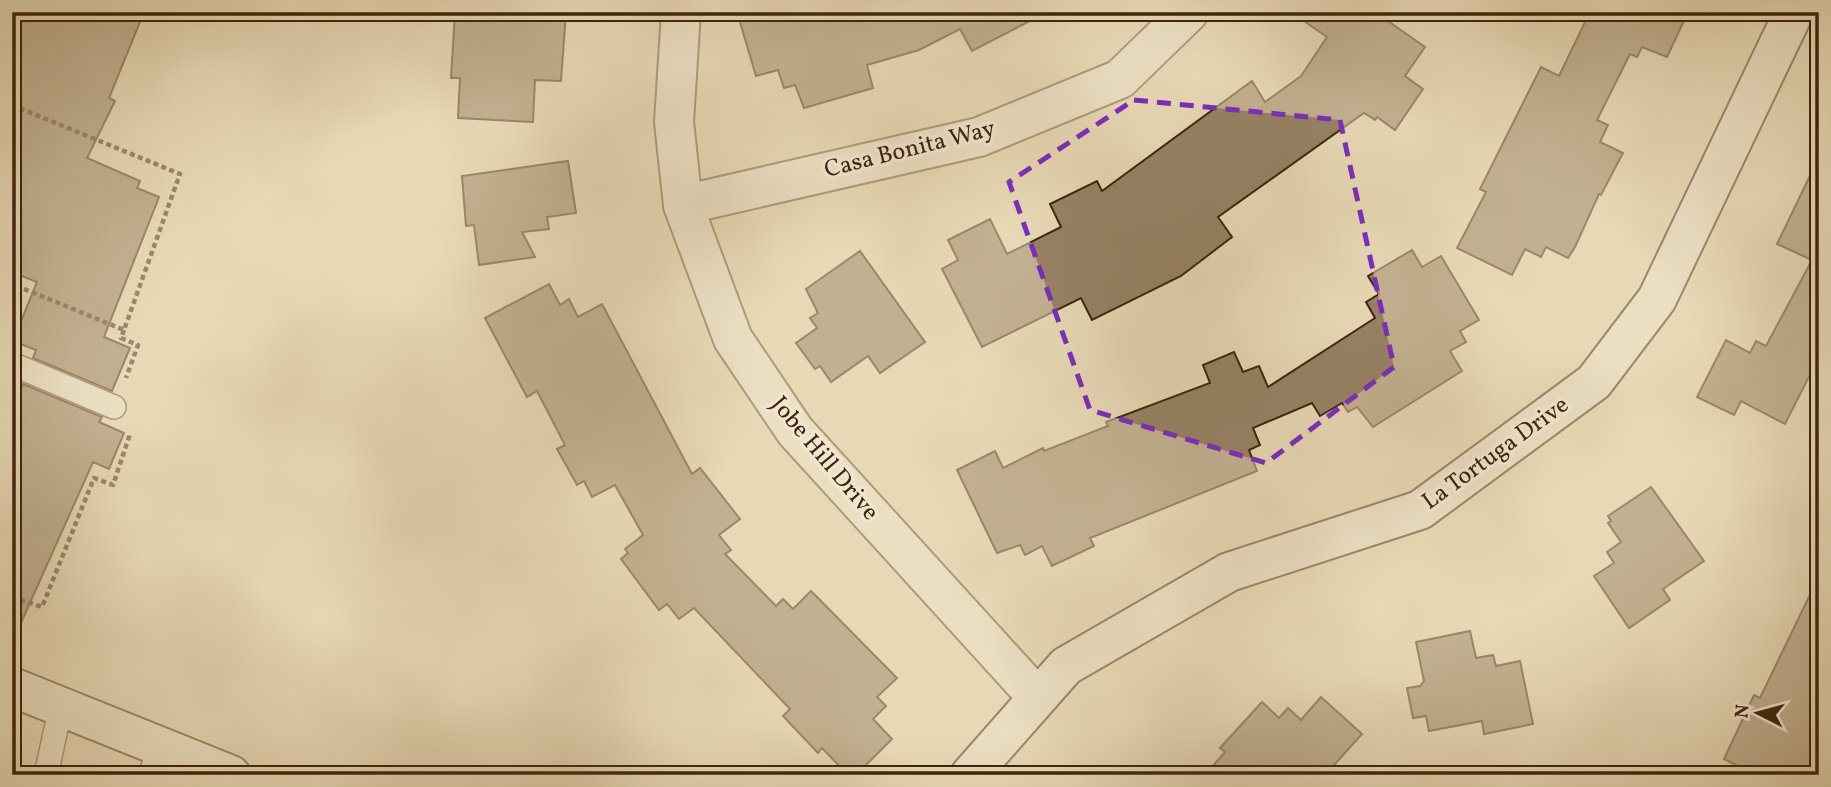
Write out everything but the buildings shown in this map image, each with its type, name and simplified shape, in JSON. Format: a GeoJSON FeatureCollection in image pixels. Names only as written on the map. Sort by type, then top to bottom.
{"type":"FeatureCollection","features":[{"type":"Feature","properties":{"kind":"street","name":"Jobe Hill Drive"},"geometry":{"type":"LineString","coordinates":[[681,12],[674,122],[683,205],[733,339],[794,431],[1037,697]]}},
{"type":"Feature","properties":{"kind":"street","name":"Casa Bonita Way"},"geometry":{"type":"LineString","coordinates":[[683,205],[979,137],[1120,79],[1189,12]]}},
{"type":"Feature","properties":{"kind":"street","name":"La Tortuga Drive"},"geometry":{"type":"LineString","coordinates":[[970,775],[1066,666],[1229,572],[1420,510],[1594,382],[1657,299],[1794,12]]}},
{"type":"Feature","properties":{"kind":"street"},"geometry":{"type":"LineString","coordinates":[[12,687],[61,706],[156,760],[231,775]]}},
{"type":"Feature","properties":{"kind":"lane"},"geometry":{"type":"LineString","coordinates":[[12,365],[114,407]]}},
{"type":"Feature","properties":{"kind":"lane"},"geometry":{"type":"LineString","coordinates":[[46,775],[61,706]]}},
{"type":"Feature","properties":{"kind":"path"},"geometry":{"type":"LineString","coordinates":[[12,105],[180,174],[121,338],[138,345],[114,407],[136,414],[113,485],[94,478],[42,607],[12,597]]}},
{"type":"Feature","properties":{"kind":"path"},"geometry":{"type":"LineString","coordinates":[[12,284],[124,330]]}},
{"type":"Feature","properties":{"kind":"highlighted area"},"geometry":{"type":"Polygon","coordinates":[[[1134,100],[1340,120],[1394,367],[1266,463],[1090,410],[1009,182],[1134,100]]]}}]}
